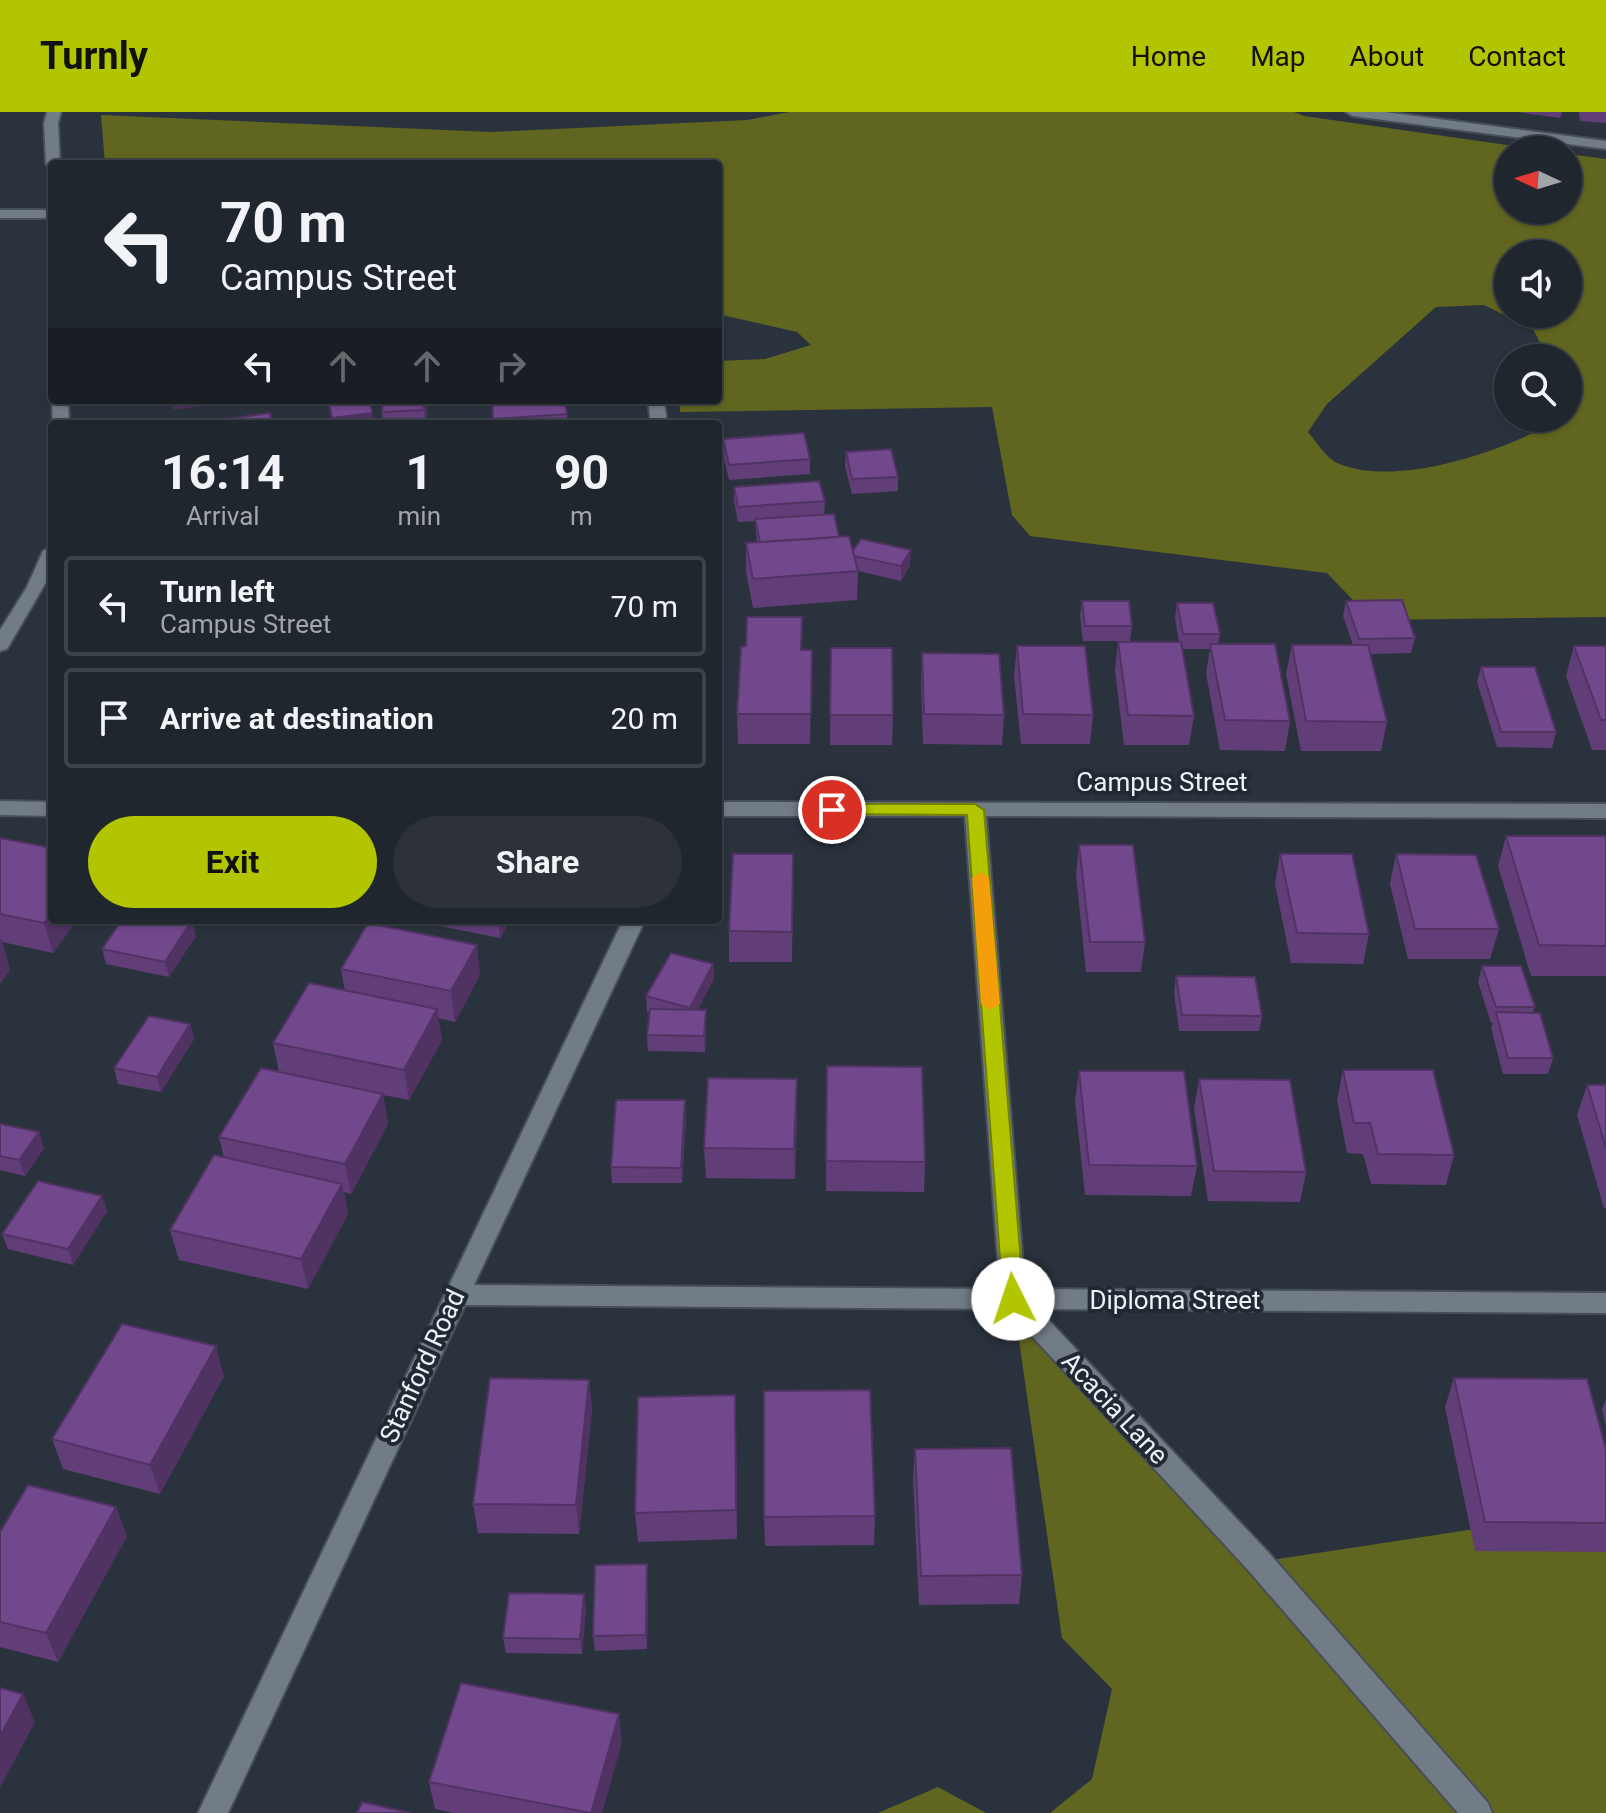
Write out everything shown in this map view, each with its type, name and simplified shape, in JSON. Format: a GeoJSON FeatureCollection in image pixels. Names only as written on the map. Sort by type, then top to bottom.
{"type":"FeatureCollection","features":[{"type":"Feature","properties":{"kind":"street"},"geometry":{"type":"LineString","coordinates":[[53,160],[51,123],[54,112]]}},
{"type":"Feature","properties":{"kind":"street"},"geometry":{"type":"LineString","coordinates":[[1353,112],[1606,145]]}},
{"type":"Feature","properties":{"kind":"street"},"geometry":{"type":"LineString","coordinates":[[0,214],[48,214]]}},
{"type":"Feature","properties":{"kind":"street"},"geometry":{"type":"LineString","coordinates":[[0,645],[36,587],[48,560]]}},
{"type":"Feature","properties":{"kind":"street"},"geometry":{"type":"LineString","coordinates":[[0,808],[48,809]]}},
{"type":"Feature","properties":{"kind":"street","name":"Campus Street"},"geometry":{"type":"LineString","coordinates":[[722,809],[1606,811]]}},
{"type":"Feature","properties":{"kind":"street"},"geometry":{"type":"LineString","coordinates":[[975,810],[1013,1299]]}},
{"type":"Feature","properties":{"kind":"street","name":"Stanford Road"},"geometry":{"type":"LineString","coordinates":[[213,1813],[632,924]]}},
{"type":"Feature","properties":{"kind":"street","name":"Diploma Street"},"geometry":{"type":"LineString","coordinates":[[455,1295],[1606,1303]]}},
{"type":"Feature","properties":{"kind":"street","name":"Acacia Lane"},"geometry":{"type":"LineString","coordinates":[[1013,1299],[1259,1562],[1477,1813]]}},
{"type":"Feature","properties":{"kind":"green space"},"geometry":{"type":"Polygon","coordinates":[[[789,112],[1294,112],[1304,116],[1494,143],[1494,224],[1582,224],[1582,156],[1606,159],[1606,617],[1372,620],[1327,573],[1030,536],[1012,515],[992,407],[680,412],[679,404],[722,404],[722,361],[765,359],[811,345],[797,332],[722,315],[722,160],[105,160],[101,115],[491,132],[747,120],[789,112]],[[1494,240],[1494,310],[1484,305],[1436,307],[1327,404],[1308,432],[1337,463],[1361,470],[1389,471],[1420,469],[1451,462],[1534,432],[1582,432],[1582,344],[1541,344],[1531,328],[1582,328],[1582,240],[1494,240]]]}},
{"type":"Feature","properties":{"kind":"green space"},"geometry":{"type":"Polygon","coordinates":[[[1013,1299],[1259,1562],[1606,1509],[1606,1813],[1050,1813],[1092,1779],[1112,1689],[1062,1638],[1013,1299]]]}},
{"type":"Feature","properties":{"kind":"green space"},"geometry":{"type":"Polygon","coordinates":[[[938,1787],[986,1813],[878,1813],[938,1787]]]}},
{"type":"Feature","properties":{"kind":"building"},"geometry":{"type":"Polygon","coordinates":[[[329,404],[371,404],[372,413],[332,418],[329,404]]]}},
{"type":"Feature","properties":{"kind":"building"},"geometry":{"type":"Polygon","coordinates":[[[383,404],[424,404],[424,410],[382,412],[383,404]]]}},
{"type":"Feature","properties":{"kind":"building"},"geometry":{"type":"Polygon","coordinates":[[[492,404],[566,404],[567,414],[493,419],[492,404]]]}},
{"type":"Feature","properties":{"kind":"building"},"geometry":{"type":"Polygon","coordinates":[[[270,413],[271,420],[220,420],[270,413]]]}},
{"type":"Feature","properties":{"kind":"building"},"geometry":{"type":"Polygon","coordinates":[[[804,433],[810,459],[729,465],[723,439],[804,433]]]}},
{"type":"Feature","properties":{"kind":"building"},"geometry":{"type":"Polygon","coordinates":[[[891,449],[898,477],[852,479],[846,452],[891,449]]]}},
{"type":"Feature","properties":{"kind":"building"},"geometry":{"type":"Polygon","coordinates":[[[819,481],[825,501],[738,507],[734,487],[819,481]]]}},
{"type":"Feature","properties":{"kind":"building"},"geometry":{"type":"Polygon","coordinates":[[[834,514],[839,537],[760,542],[755,519],[834,514]]]}},
{"type":"Feature","properties":{"kind":"building"},"geometry":{"type":"Polygon","coordinates":[[[849,536],[858,571],[753,579],[746,543],[849,536]]]}},
{"type":"Feature","properties":{"kind":"building"},"geometry":{"type":"Polygon","coordinates":[[[861,539],[911,550],[901,566],[854,556],[853,551],[861,539]]]}},
{"type":"Feature","properties":{"kind":"building"},"geometry":{"type":"Polygon","coordinates":[[[1402,600],[1415,638],[1359,639],[1346,601],[1402,600]]]}},
{"type":"Feature","properties":{"kind":"building"},"geometry":{"type":"Polygon","coordinates":[[[1082,601],[1129,601],[1132,626],[1085,626],[1082,601]]]}},
{"type":"Feature","properties":{"kind":"building"},"geometry":{"type":"Polygon","coordinates":[[[1177,603],[1213,603],[1220,634],[1183,634],[1177,603]]]}},
{"type":"Feature","properties":{"kind":"building"},"geometry":{"type":"Polygon","coordinates":[[[747,617],[802,617],[801,650],[812,650],[811,714],[737,714],[741,647],[746,646],[747,617]]]}},
{"type":"Feature","properties":{"kind":"building"},"geometry":{"type":"Polygon","coordinates":[[[1118,642],[1181,642],[1194,716],[1128,715],[1118,642]]]}},
{"type":"Feature","properties":{"kind":"building"},"geometry":{"type":"Polygon","coordinates":[[[1210,644],[1275,644],[1290,721],[1225,720],[1210,644]]]}},
{"type":"Feature","properties":{"kind":"building"},"geometry":{"type":"Polygon","coordinates":[[[1292,645],[1368,645],[1387,722],[1306,721],[1292,645]]]}},
{"type":"Feature","properties":{"kind":"building"},"geometry":{"type":"Polygon","coordinates":[[[1017,646],[1085,646],[1093,715],[1023,714],[1017,646]]]}},
{"type":"Feature","properties":{"kind":"building"},"geometry":{"type":"Polygon","coordinates":[[[1574,646],[1606,646],[1606,720],[1601,720],[1574,646]]]}},
{"type":"Feature","properties":{"kind":"building"},"geometry":{"type":"Polygon","coordinates":[[[831,648],[892,648],[893,715],[830,715],[831,648]]]}},
{"type":"Feature","properties":{"kind":"building"},"geometry":{"type":"Polygon","coordinates":[[[922,653],[999,654],[1004,715],[924,714],[922,653]]]}},
{"type":"Feature","properties":{"kind":"building"},"geometry":{"type":"Polygon","coordinates":[[[1481,667],[1535,667],[1556,732],[1501,732],[1481,667]]]}},
{"type":"Feature","properties":{"kind":"building"},"geometry":{"type":"Polygon","coordinates":[[[1506,836],[1605,836],[1606,946],[1539,945],[1506,836]]]}},
{"type":"Feature","properties":{"kind":"building"},"geometry":{"type":"Polygon","coordinates":[[[0,838],[48,847],[48,918],[44,923],[0,914],[0,838]]]}},
{"type":"Feature","properties":{"kind":"building"},"geometry":{"type":"Polygon","coordinates":[[[1079,845],[1133,845],[1145,942],[1090,942],[1079,845]]]}},
{"type":"Feature","properties":{"kind":"building"},"geometry":{"type":"Polygon","coordinates":[[[733,854],[793,854],[792,932],[729,931],[733,854]]]}},
{"type":"Feature","properties":{"kind":"building"},"geometry":{"type":"Polygon","coordinates":[[[1280,854],[1352,854],[1369,934],[1297,933],[1280,854]]]}},
{"type":"Feature","properties":{"kind":"building"},"geometry":{"type":"Polygon","coordinates":[[[1396,854],[1476,855],[1499,929],[1415,929],[1396,854]]]}},
{"type":"Feature","properties":{"kind":"building"},"geometry":{"type":"Polygon","coordinates":[[[119,924],[189,924],[165,962],[102,949],[119,924]]]}},
{"type":"Feature","properties":{"kind":"building"},"geometry":{"type":"Polygon","coordinates":[[[367,924],[477,945],[451,991],[341,969],[367,924]]]}},
{"type":"Feature","properties":{"kind":"building"},"geometry":{"type":"Polygon","coordinates":[[[671,953],[713,964],[690,1008],[646,996],[671,953]]]}},
{"type":"Feature","properties":{"kind":"building"},"geometry":{"type":"Polygon","coordinates":[[[1482,966],[1521,966],[1535,1007],[1496,1007],[1482,966]]]}},
{"type":"Feature","properties":{"kind":"building"},"geometry":{"type":"Polygon","coordinates":[[[1176,976],[1255,977],[1262,1016],[1182,1015],[1176,976]]]}},
{"type":"Feature","properties":{"kind":"building"},"geometry":{"type":"Polygon","coordinates":[[[309,983],[437,1009],[404,1070],[273,1043],[309,983]]]}},
{"type":"Feature","properties":{"kind":"building"},"geometry":{"type":"Polygon","coordinates":[[[650,1009],[706,1010],[704,1036],[647,1035],[650,1009]]]}},
{"type":"Feature","properties":{"kind":"building"},"geometry":{"type":"Polygon","coordinates":[[[1496,1012],[1540,1013],[1553,1058],[1508,1058],[1496,1012]]]}},
{"type":"Feature","properties":{"kind":"building"},"geometry":{"type":"Polygon","coordinates":[[[149,1016],[190,1024],[157,1077],[114,1068],[149,1016]]]}},
{"type":"Feature","properties":{"kind":"building"},"geometry":{"type":"Polygon","coordinates":[[[827,1066],[922,1067],[925,1162],[826,1161],[827,1066]]]}},
{"type":"Feature","properties":{"kind":"building"},"geometry":{"type":"Polygon","coordinates":[[[261,1068],[383,1094],[345,1164],[219,1137],[261,1068]]]}},
{"type":"Feature","properties":{"kind":"building"},"geometry":{"type":"Polygon","coordinates":[[[1343,1070],[1433,1070],[1454,1155],[1378,1154],[1370,1123],[1354,1123],[1343,1070]]]}},
{"type":"Feature","properties":{"kind":"building"},"geometry":{"type":"Polygon","coordinates":[[[1079,1071],[1184,1071],[1197,1166],[1089,1165],[1079,1071]]]}},
{"type":"Feature","properties":{"kind":"building"},"geometry":{"type":"Polygon","coordinates":[[[708,1078],[797,1079],[794,1149],[704,1148],[708,1078]]]}},
{"type":"Feature","properties":{"kind":"building"},"geometry":{"type":"Polygon","coordinates":[[[1199,1079],[1290,1080],[1306,1172],[1214,1171],[1199,1079]]]}},
{"type":"Feature","properties":{"kind":"building"},"geometry":{"type":"Polygon","coordinates":[[[1587,1085],[1606,1085],[1606,1148],[1587,1085]]]}},
{"type":"Feature","properties":{"kind":"building"},"geometry":{"type":"Polygon","coordinates":[[[616,1100],[685,1100],[681,1168],[611,1167],[616,1100]]]}},
{"type":"Feature","properties":{"kind":"building"},"geometry":{"type":"Polygon","coordinates":[[[0,1124],[39,1132],[19,1160],[0,1156],[0,1124]]]}},
{"type":"Feature","properties":{"kind":"building"},"geometry":{"type":"Polygon","coordinates":[[[214,1155],[342,1184],[301,1259],[170,1230],[214,1155]]]}},
{"type":"Feature","properties":{"kind":"building"},"geometry":{"type":"Polygon","coordinates":[[[38,1181],[102,1196],[68,1249],[2,1234],[38,1181]]]}},
{"type":"Feature","properties":{"kind":"building"},"geometry":{"type":"Polygon","coordinates":[[[122,1324],[216,1346],[150,1465],[52,1439],[122,1324]]]}},
{"type":"Feature","properties":{"kind":"building"},"geometry":{"type":"Polygon","coordinates":[[[490,1378],[589,1380],[576,1505],[473,1504],[490,1378]]]}},
{"type":"Feature","properties":{"kind":"building"},"geometry":{"type":"Polygon","coordinates":[[[1454,1378],[1587,1379],[1606,1449],[1606,1523],[1485,1522],[1454,1378]]]}},
{"type":"Feature","properties":{"kind":"building"},"geometry":{"type":"Polygon","coordinates":[[[870,1390],[875,1516],[764,1517],[764,1391],[870,1390]]]}},
{"type":"Feature","properties":{"kind":"building"},"geometry":{"type":"Polygon","coordinates":[[[735,1395],[736,1510],[635,1513],[638,1397],[735,1395]]]}},
{"type":"Feature","properties":{"kind":"building"},"geometry":{"type":"Polygon","coordinates":[[[1011,1448],[1022,1575],[921,1576],[915,1449],[1011,1448]]]}},
{"type":"Feature","properties":{"kind":"building"},"geometry":{"type":"Polygon","coordinates":[[[28,1485],[116,1507],[46,1633],[0,1622],[0,1532],[28,1485]]]}},
{"type":"Feature","properties":{"kind":"building"},"geometry":{"type":"Polygon","coordinates":[[[647,1564],[646,1635],[593,1636],[595,1565],[647,1564]]]}},
{"type":"Feature","properties":{"kind":"building"},"geometry":{"type":"Polygon","coordinates":[[[509,1593],[584,1594],[580,1639],[503,1638],[509,1593]]]}},
{"type":"Feature","properties":{"kind":"building"},"geometry":{"type":"Polygon","coordinates":[[[461,1683],[619,1714],[591,1813],[429,1782],[461,1683]]]}},
{"type":"Feature","properties":{"kind":"building"},"geometry":{"type":"Polygon","coordinates":[[[0,1688],[23,1694],[0,1736],[0,1688]]]}},
{"type":"Feature","properties":{"kind":"building"},"geometry":{"type":"Polygon","coordinates":[[[362,1802],[411,1813],[357,1813],[362,1802]]]}},
{"type":"Feature","properties":{"kind":"slow traffic"},"geometry":{"type":"LineString","coordinates":[[981,878],[990,1004]]}},
{"type":"Feature","properties":{"kind":"route"},"geometry":{"type":"LineString","coordinates":[[832,810],[975,810],[1013,1299]]}}]}
